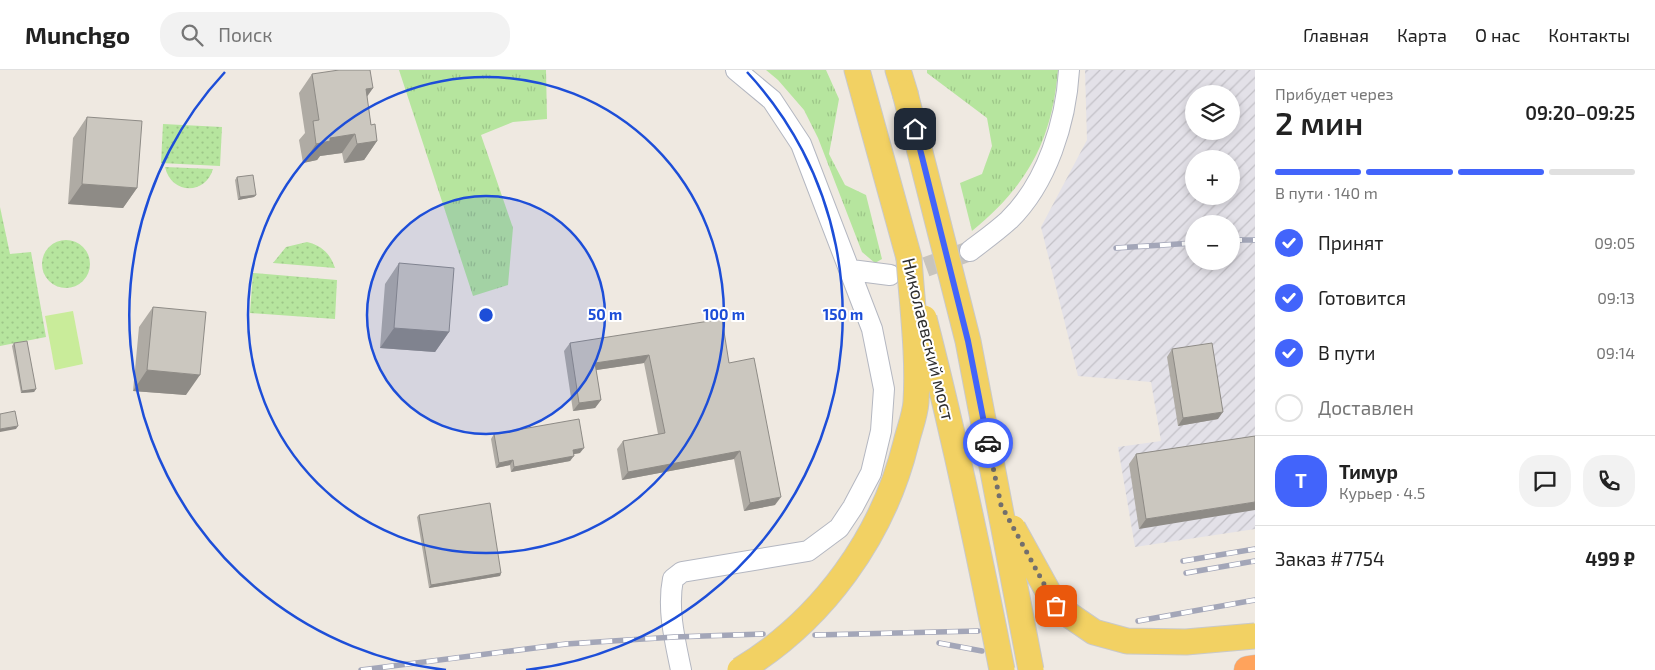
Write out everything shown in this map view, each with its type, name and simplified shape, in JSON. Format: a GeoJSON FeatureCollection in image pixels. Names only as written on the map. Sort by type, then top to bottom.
{"type":"FeatureCollection","features":[{"type":"Feature","properties":{"kind":"highway"},"geometry":{"type":"LineString","coordinates":[[1248,670],[1255,669]]}},
{"type":"Feature","properties":{"kind":"main road"},"geometry":{"type":"LineString","coordinates":[[852,70],[866,100]]}},
{"type":"Feature","properties":{"kind":"main road","name":"Николаевский мост"},"geometry":{"type":"LineString","coordinates":[[857,70],[909,258],[947,408],[982,565],[1002,670]]}},
{"type":"Feature","properties":{"kind":"main road","name":"Николаевский мост"},"geometry":{"type":"LineString","coordinates":[[903,78],[968,341],[1001,505],[1031,670]]}},
{"type":"Feature","properties":{"kind":"main road"},"geometry":{"type":"LineString","coordinates":[[740,670],[763,656],[809,615],[847,573],[881,516],[900,466],[916,404],[916,372],[909,258]]}},
{"type":"Feature","properties":{"kind":"main road"},"geometry":{"type":"LineString","coordinates":[[1001,505],[1056,606],[1094,632],[1128,641],[1186,642],[1255,636]]}},
{"type":"Feature","properties":{"kind":"street"},"geometry":{"type":"LineString","coordinates":[[681,670],[674,637],[671,592],[673,579],[682,572],[808,550],[839,528],[871,473],[881,431],[884,389],[872,329],[851,270],[801,144],[772,100],[736,70]]}},
{"type":"Feature","properties":{"kind":"street"},"geometry":{"type":"LineString","coordinates":[[970,252],[1010,219],[1046,166],[1068,97],[1069,70]]}},
{"type":"Feature","properties":{"kind":"street"},"geometry":{"type":"LineString","coordinates":[[851,270],[890,275]]}},
{"type":"Feature","properties":{"kind":"shaded area"},"geometry":{"type":"Polygon","coordinates":[[[1085,70],[1255,70],[1255,529],[1135,547],[1118,447],[1161,441],[1151,382],[1078,376],[1041,227],[1087,140],[1085,70]]]}},
{"type":"Feature","properties":{"kind":"green space"},"geometry":{"type":"Polygon","coordinates":[[[399,70],[546,70],[547,119],[513,122],[481,135],[513,228],[508,285],[473,296],[399,70]]]}},
{"type":"Feature","properties":{"kind":"green space"},"geometry":{"type":"Polygon","coordinates":[[[766,70],[826,70],[839,99],[829,154],[845,185],[866,195],[882,259],[875,263],[862,252],[818,138],[804,110],[778,80],[766,70]]]}},
{"type":"Feature","properties":{"kind":"green space"},"geometry":{"type":"Polygon","coordinates":[[[927,70],[1058,70],[1050,119],[1043,140],[1033,160],[1022,179],[1008,197],[972,231],[960,183],[982,174],[992,146],[987,118],[927,73],[927,70]]]}},
{"type":"Feature","properties":{"kind":"green space"},"geometry":{"type":"Polygon","coordinates":[[[163,124],[222,127],[220,166],[161,163],[163,124]]]}},
{"type":"Feature","properties":{"kind":"green space"},"geometry":{"type":"Polygon","coordinates":[[[165,167],[213,169],[209,178],[203,184],[188,188],[181,187],[174,182],[168,176],[165,167]]]}},
{"type":"Feature","properties":{"kind":"green space"},"geometry":{"type":"Polygon","coordinates":[[[0,207],[10,254],[31,252],[46,337],[0,346],[0,207]]]}},
{"type":"Feature","properties":{"kind":"green space"},"geometry":{"type":"Polygon","coordinates":[[[66,240],[75,242],[83,247],[88,255],[90,264],[88,273],[83,281],[75,286],[66,288],[57,286],[49,281],[44,273],[42,264],[44,255],[49,247],[57,242],[66,240]]]}},
{"type":"Feature","properties":{"kind":"green space"},"geometry":{"type":"Polygon","coordinates":[[[307,242],[325,251],[331,258],[335,268],[273,263],[286,247],[307,242]]]}},
{"type":"Feature","properties":{"kind":"green space"},"geometry":{"type":"Polygon","coordinates":[[[253,273],[337,280],[335,319],[250,313],[253,273]]]}},
{"type":"Feature","properties":{"kind":"green space"},"geometry":{"type":"Polygon","coordinates":[[[73,311],[83,364],[55,370],[45,316],[73,311]]]}},
{"type":"Feature","properties":{"kind":"building"},"geometry":{"type":"Polygon","coordinates":[[[339,70],[370,70],[373,88],[366,89],[371,125],[375,124],[377,141],[357,144],[355,134],[330,138],[330,141],[316,144],[313,121],[319,120],[312,74],[339,70]]]}},
{"type":"Feature","properties":{"kind":"building"},"geometry":{"type":"Polygon","coordinates":[[[87,117],[142,121],[137,188],[82,184],[87,117]]]}},
{"type":"Feature","properties":{"kind":"building"},"geometry":{"type":"Polygon","coordinates":[[[253,175],[256,195],[240,197],[237,177],[253,175]]]}},
{"type":"Feature","properties":{"kind":"building"},"geometry":{"type":"Polygon","coordinates":[[[399,263],[454,268],[449,332],[394,328],[399,263]]]}},
{"type":"Feature","properties":{"kind":"building"},"geometry":{"type":"Polygon","coordinates":[[[153,307],[206,312],[200,375],[147,370],[153,307]]]}},
{"type":"Feature","properties":{"kind":"building"},"geometry":{"type":"Polygon","coordinates":[[[722,319],[729,363],[754,358],[781,497],[750,503],[740,451],[628,472],[623,441],[665,433],[649,355],[595,363],[601,400],[579,403],[570,343],[722,319]]]}},
{"type":"Feature","properties":{"kind":"building"},"geometry":{"type":"Polygon","coordinates":[[[27,341],[36,389],[22,391],[14,343],[27,341]]]}},
{"type":"Feature","properties":{"kind":"building"},"geometry":{"type":"Polygon","coordinates":[[[1212,343],[1223,412],[1183,418],[1172,349],[1212,343]]]}},
{"type":"Feature","properties":{"kind":"building"},"geometry":{"type":"Polygon","coordinates":[[[15,411],[18,426],[0,429],[0,414],[15,411]]]}},
{"type":"Feature","properties":{"kind":"building"},"geometry":{"type":"Polygon","coordinates":[[[579,419],[584,448],[573,450],[574,456],[514,467],[513,460],[499,463],[494,434],[579,419]]]}},
{"type":"Feature","properties":{"kind":"building"},"geometry":{"type":"Polygon","coordinates":[[[1255,436],[1255,502],[1146,519],[1136,454],[1255,436]]]}},
{"type":"Feature","properties":{"kind":"building"},"geometry":{"type":"Polygon","coordinates":[[[490,503],[501,573],[431,585],[419,515],[490,503]]]}},
{"type":"Feature","properties":{"kind":"tunnel"},"geometry":{"type":"LineString","coordinates":[[897,274],[912,272],[970,251]]}},
{"type":"Feature","properties":{"kind":"railway"},"geometry":{"type":"LineString","coordinates":[[1240,240],[1255,240]]}},
{"type":"Feature","properties":{"kind":"railway"},"geometry":{"type":"LineString","coordinates":[[1116,248],[1185,244]]}},
{"type":"Feature","properties":{"kind":"railway"},"geometry":{"type":"LineString","coordinates":[[1183,561],[1255,549]]}},
{"type":"Feature","properties":{"kind":"railway"},"geometry":{"type":"LineString","coordinates":[[1186,573],[1255,561]]}},
{"type":"Feature","properties":{"kind":"railway"},"geometry":{"type":"LineString","coordinates":[[1138,621],[1255,600]]}},
{"type":"Feature","properties":{"kind":"railway"},"geometry":{"type":"LineString","coordinates":[[815,635],[978,631]]}},
{"type":"Feature","properties":{"kind":"railway"},"geometry":{"type":"LineString","coordinates":[[361,670],[566,644],[674,637],[763,634]]}},
{"type":"Feature","properties":{"kind":"railway"},"geometry":{"type":"LineString","coordinates":[[939,643],[982,651]]}},
{"type":"Feature","properties":{"kind":"way so far"},"geometry":{"type":"LineString","coordinates":[[988,443],[1001,505],[1056,606]]}},
{"type":"Feature","properties":{"kind":"route"},"geometry":{"type":"LineString","coordinates":[[915,129],[968,341],[988,443]]}}]}
